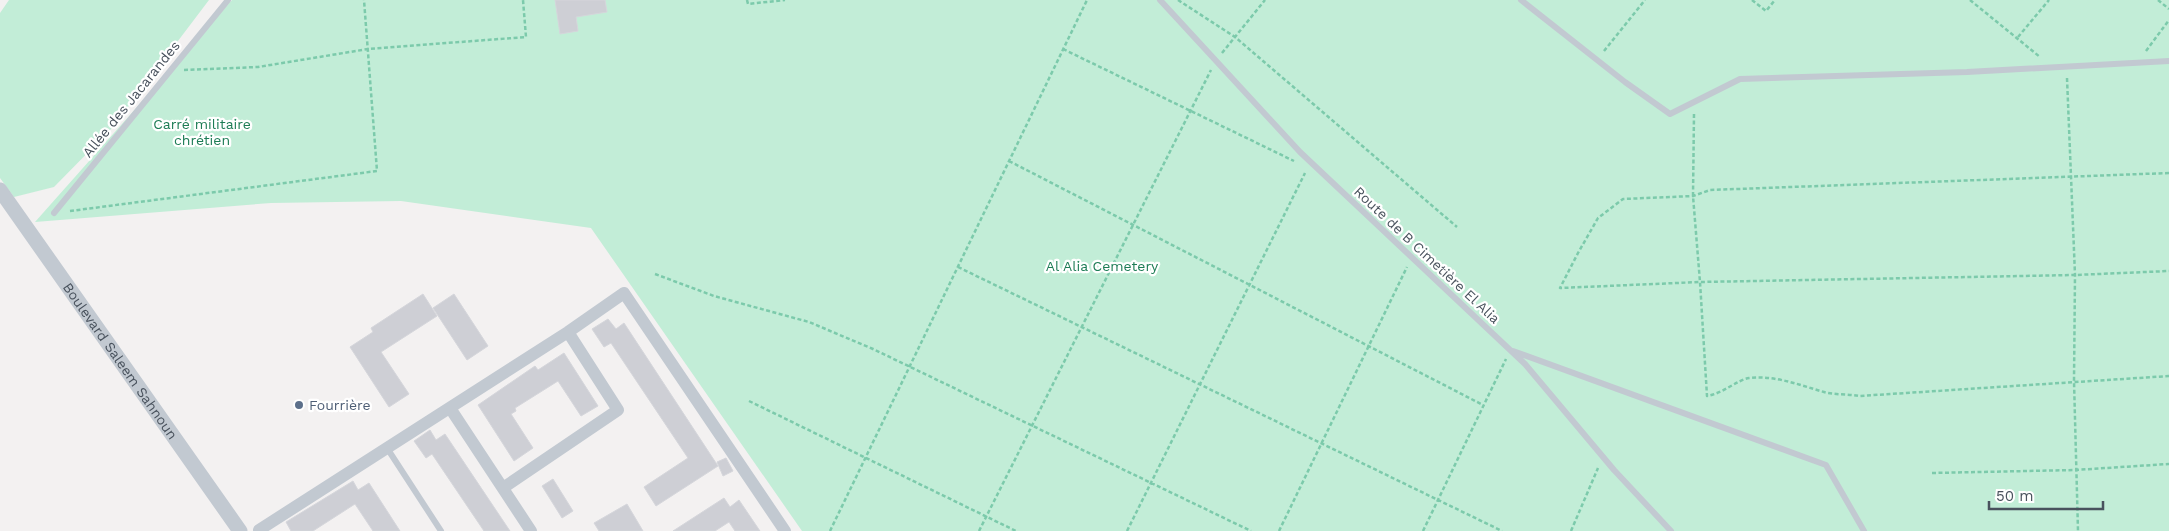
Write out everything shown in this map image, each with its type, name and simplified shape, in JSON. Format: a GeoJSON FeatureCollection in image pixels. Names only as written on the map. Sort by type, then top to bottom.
{"type":"FeatureCollection","features":[{"type":"Feature","properties":{"kind":"street","name":"Boulevard Saleem Sahnoun"},"geometry":{"type":"LineString","coordinates":[[0,190],[240,531]]}},
{"type":"Feature","properties":{"kind":"street"},"geometry":{"type":"LineString","coordinates":[[259,530],[568,332],[624,293],[785,531]]}},
{"type":"Feature","properties":{"kind":"street"},"geometry":{"type":"LineString","coordinates":[[503,488],[618,410],[568,332]]}},
{"type":"Feature","properties":{"kind":"street"},"geometry":{"type":"LineString","coordinates":[[450,408],[531,531]]}},
{"type":"Feature","properties":{"kind":"lane","name":"Allée des Jacarandes"},"geometry":{"type":"LineString","coordinates":[[54,213],[228,0]]}},
{"type":"Feature","properties":{"kind":"lane","name":"Route de B Cimetière El Alia"},"geometry":{"type":"LineString","coordinates":[[1160,0],[1309,165],[1525,364],[1603,457],[1671,531]]}},
{"type":"Feature","properties":{"kind":"lane"},"geometry":{"type":"LineString","coordinates":[[1522,0],[1625,82],[1670,114],[1740,79],[2053,68],[2169,61]]}},
{"type":"Feature","properties":{"kind":"lane"},"geometry":{"type":"LineString","coordinates":[[1510,350],[1826,465],[1864,531]]}},
{"type":"Feature","properties":{"kind":"lane"},"geometry":{"type":"LineString","coordinates":[[387,448],[441,531]]}},
{"type":"Feature","properties":{"kind":"path"},"geometry":{"type":"LineString","coordinates":[[54,213],[377,171],[364,0]]}},
{"type":"Feature","properties":{"kind":"path"},"geometry":{"type":"LineString","coordinates":[[171,70],[258,67],[368,49],[526,37],[523,0]]}},
{"type":"Feature","properties":{"kind":"path"},"geometry":{"type":"LineString","coordinates":[[747,0],[748,4],[785,0]]}},
{"type":"Feature","properties":{"kind":"path"},"geometry":{"type":"LineString","coordinates":[[830,531],[1087,0]]}},
{"type":"Feature","properties":{"kind":"path"},"geometry":{"type":"LineString","coordinates":[[1178,0],[1235,37],[1457,227]]}},
{"type":"Feature","properties":{"kind":"path"},"geometry":{"type":"LineString","coordinates":[[979,531],[1216,60],[1265,0]]}},
{"type":"Feature","properties":{"kind":"path"},"geometry":{"type":"LineString","coordinates":[[1597,60],[1645,0]]}},
{"type":"Feature","properties":{"kind":"path"},"geometry":{"type":"LineString","coordinates":[[1752,0],[1766,11],[1775,0]]}},
{"type":"Feature","properties":{"kind":"path"},"geometry":{"type":"LineString","coordinates":[[1970,0],[2018,37],[2053,68]]}},
{"type":"Feature","properties":{"kind":"path"},"geometry":{"type":"LineString","coordinates":[[2018,37],[2049,0]]}},
{"type":"Feature","properties":{"kind":"path"},"geometry":{"type":"LineString","coordinates":[[2158,0],[2169,9]]}},
{"type":"Feature","properties":{"kind":"path"},"geometry":{"type":"LineString","coordinates":[[2137,63],[2169,20]]}},
{"type":"Feature","properties":{"kind":"path"},"geometry":{"type":"LineString","coordinates":[[1064,49],[1190,111],[1309,165],[1127,531]]}},
{"type":"Feature","properties":{"kind":"path"},"geometry":{"type":"LineString","coordinates":[[2067,67],[2075,275],[2075,470],[2078,531]]}},
{"type":"Feature","properties":{"kind":"path"},"geometry":{"type":"LineString","coordinates":[[1694,102],[1693,196],[1707,396],[1719,394],[1747,378],[1770,378],[1799,383],[1826,392],[1859,396],[2169,376]]}},
{"type":"Feature","properties":{"kind":"path"},"geometry":{"type":"LineString","coordinates":[[1009,161],[1483,405]]}},
{"type":"Feature","properties":{"kind":"path"},"geometry":{"type":"LineString","coordinates":[[2169,173],[1710,190],[1693,196],[1623,199],[1598,218],[1560,288],[1700,282],[2075,275],[2169,270]]}},
{"type":"Feature","properties":{"kind":"path"},"geometry":{"type":"LineString","coordinates":[[1279,531],[1412,258]]}},
{"type":"Feature","properties":{"kind":"path"},"geometry":{"type":"LineString","coordinates":[[958,267],[1502,531]]}},
{"type":"Feature","properties":{"kind":"path"},"geometry":{"type":"LineString","coordinates":[[655,274],[714,296],[809,322],[873,349],[1251,531]]}},
{"type":"Feature","properties":{"kind":"path"},"geometry":{"type":"LineString","coordinates":[[1423,531],[1510,350]]}},
{"type":"Feature","properties":{"kind":"path"},"geometry":{"type":"LineString","coordinates":[[749,401],[1016,531]]}},
{"type":"Feature","properties":{"kind":"path"},"geometry":{"type":"LineString","coordinates":[[1571,531],[1603,457]]}},
{"type":"Feature","properties":{"kind":"path"},"geometry":{"type":"LineString","coordinates":[[1932,473],[2075,470],[2169,464]]}},
{"type":"Feature","properties":{"kind":"green space"},"geometry":{"type":"Polygon","coordinates":[[[9,0],[209,0],[112,128],[54,187],[14,197],[0,178],[0,13],[9,0]]]}},
{"type":"Feature","properties":{"kind":"green space","name":"Al Alia Cemetery"},"geometry":{"type":"Polygon","coordinates":[[[232,0],[2169,0],[2169,531],[802,531],[591,228],[401,201],[271,203],[35,222],[232,0]]]}},
{"type":"Feature","properties":{"kind":"building"},"geometry":{"type":"Polygon","coordinates":[[[555,0],[605,0],[607,12],[576,17],[578,31],[560,34],[555,0]]]}},
{"type":"Feature","properties":{"kind":"building"},"geometry":{"type":"Polygon","coordinates":[[[423,294],[437,316],[381,352],[409,394],[389,407],[350,347],[373,332],[371,328],[423,294]]]}},
{"type":"Feature","properties":{"kind":"building"},"geometry":{"type":"Polygon","coordinates":[[[454,294],[488,346],[467,360],[433,308],[454,294]]]}},
{"type":"Feature","properties":{"kind":"building"},"geometry":{"type":"Polygon","coordinates":[[[608,319],[616,329],[624,323],[718,466],[656,506],[644,487],[688,458],[611,343],[604,347],[592,329],[608,319]]]}},
{"type":"Feature","properties":{"kind":"building"},"geometry":{"type":"Polygon","coordinates":[[[564,353],[598,406],[581,416],[558,381],[515,408],[516,411],[511,414],[533,448],[514,461],[478,405],[535,366],[538,370],[564,353]]]}},
{"type":"Feature","properties":{"kind":"building"},"geometry":{"type":"Polygon","coordinates":[[[430,430],[436,440],[445,434],[510,531],[484,531],[432,454],[426,458],[414,441],[430,430]]]}},
{"type":"Feature","properties":{"kind":"building"},"geometry":{"type":"Polygon","coordinates":[[[726,458],[733,471],[723,476],[717,462],[726,458]]]}},
{"type":"Feature","properties":{"kind":"building"},"geometry":{"type":"Polygon","coordinates":[[[553,479],[573,511],[562,518],[542,486],[553,479]]]}},
{"type":"Feature","properties":{"kind":"building"},"geometry":{"type":"Polygon","coordinates":[[[353,481],[358,490],[369,483],[400,531],[373,531],[355,504],[313,531],[291,531],[286,522],[353,481]]]}},
{"type":"Feature","properties":{"kind":"building"},"geometry":{"type":"Polygon","coordinates":[[[724,498],[730,507],[739,500],[760,531],[735,531],[729,522],[715,531],[673,531],[724,498]]]}},
{"type":"Feature","properties":{"kind":"building"},"geometry":{"type":"Polygon","coordinates":[[[627,504],[643,531],[599,531],[594,523],[627,504]]]}},
{"type":"Feature","properties":{"kind":"place","name":"Fourrière"},"geometry":{"type":"Point","coordinates":[299,405]}},
{"type":"Feature","properties":{"kind":"park label","name":"Carré militaire chrétien"},"geometry":{"type":"Point","coordinates":[202,132]}}]}
